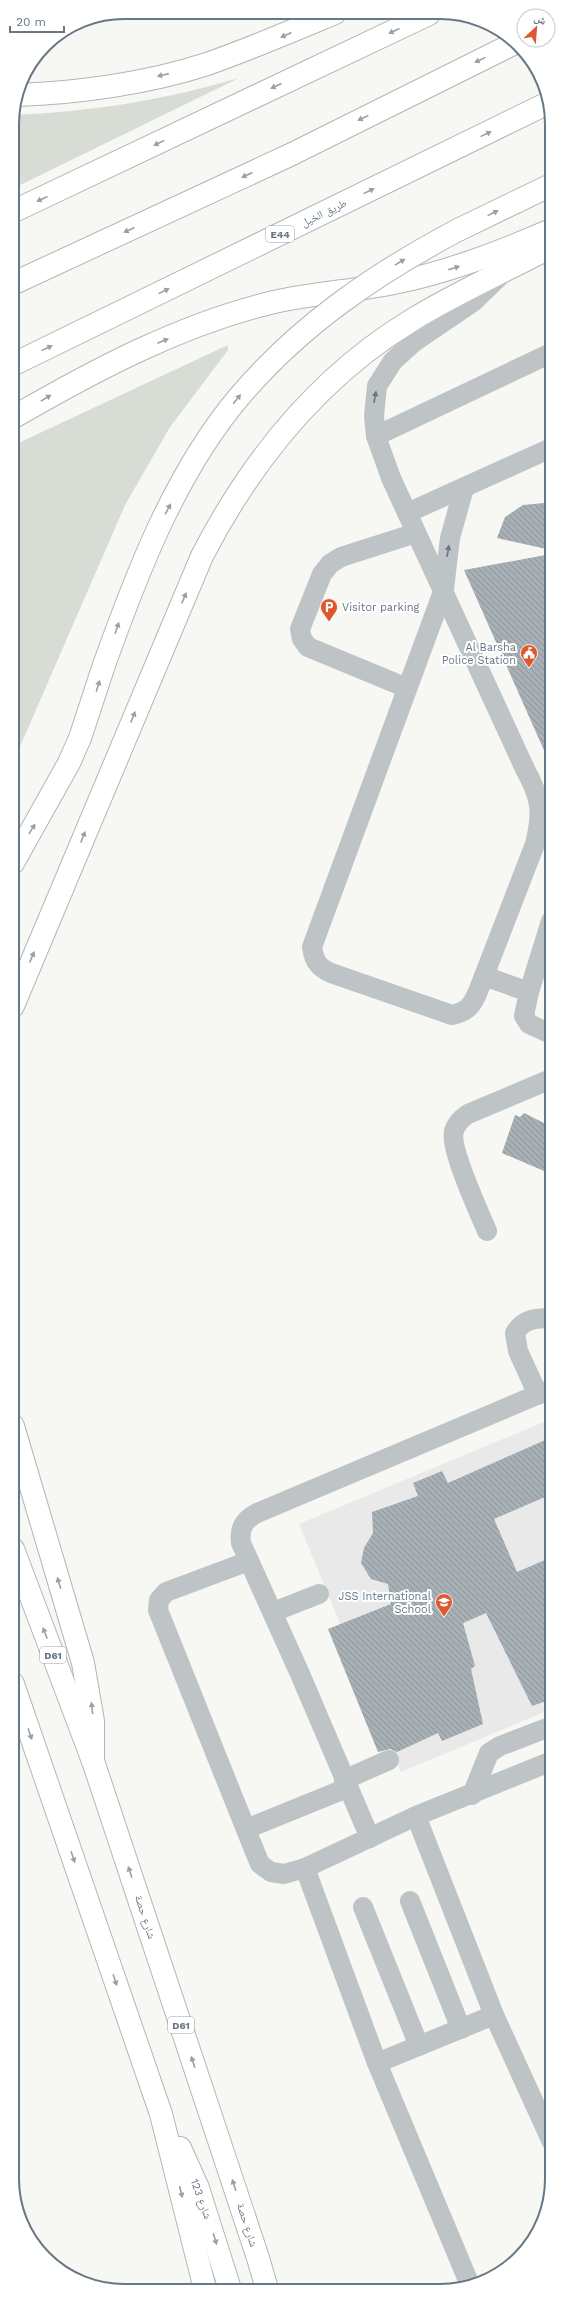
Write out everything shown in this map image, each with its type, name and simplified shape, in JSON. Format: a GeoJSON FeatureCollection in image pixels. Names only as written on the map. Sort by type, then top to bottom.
{"type":"FeatureCollection","features":[{"type":"Feature","properties":{"kind":"main road"},"geometry":{"type":"LineString","coordinates":[[24,94],[124,83],[199,66],[278,38],[321,19]]}},
{"type":"Feature","properties":{"kind":"main road"},"geometry":{"type":"LineString","coordinates":[[19,209],[418,19]]}},
{"type":"Feature","properties":{"kind":"main road"},"geometry":{"type":"LineString","coordinates":[[19,281],[290,155],[509,45]]}},
{"type":"Feature","properties":{"kind":"main road","name":"طريق الخيل"},"geometry":{"type":"LineString","coordinates":[[19,362],[543,105]]}},
{"type":"Feature","properties":{"kind":"main road"},"geometry":{"type":"LineString","coordinates":[[19,850],[69,763],[80,738],[130,591],[177,492],[215,430],[254,380],[289,344],[327,312],[379,275],[458,230],[545,188]]}},
{"type":"Feature","properties":{"kind":"main road"},"geometry":{"type":"LineString","coordinates":[[19,414],[94,372],[151,346],[217,320],[274,302],[392,284],[443,271],[493,255],[545,233]]}},
{"type":"Feature","properties":{"kind":"main road"},"geometry":{"type":"LineString","coordinates":[[19,992],[199,562],[241,486],[299,414],[321,391],[362,354],[413,320],[545,250]]}},
{"type":"Feature","properties":{"kind":"main road"},"geometry":{"type":"LineString","coordinates":[[19,1447],[86,1676],[93,1721],[94,1761]]}},
{"type":"Feature","properties":{"kind":"main road","name":"شارع حصة"},"geometry":{"type":"LineString","coordinates":[[19,1565],[94,1761],[266,2284]]}},
{"type":"Feature","properties":{"kind":"main road"},"geometry":{"type":"LineString","coordinates":[[19,1701],[161,2114],[204,2284]]}},
{"type":"Feature","properties":{"kind":"main road","name":"شارع 123"},"geometry":{"type":"LineString","coordinates":[[161,2114],[181,2150],[198,2188],[228,2284]]}},
{"type":"Feature","properties":{"kind":"street"},"geometry":{"type":"LineString","coordinates":[[464,488],[450,538],[444,589],[312,947],[313,959],[320,968],[452,1015],[464,1013],[472,1005],[484,976],[534,844],[539,826],[540,808],[544,792],[444,589],[416,533],[391,478],[376,436],[374,416],[375,396],[387,368],[410,344],[473,302],[505,271]]}},
{"type":"Feature","properties":{"kind":"street"},"geometry":{"type":"LineString","coordinates":[[376,436],[545,356]]}},
{"type":"Feature","properties":{"kind":"street"},"geometry":{"type":"LineString","coordinates":[[407,513],[545,451]]}},
{"type":"Feature","properties":{"kind":"street"},"geometry":{"type":"LineString","coordinates":[[520,462],[545,461]]}},
{"type":"Feature","properties":{"kind":"street"},"geometry":{"type":"LineString","coordinates":[[407,688],[308,647],[302,639],[300,628],[322,574],[330,564],[341,557],[416,533]]}},
{"type":"Feature","properties":{"kind":"street"},"geometry":{"type":"LineString","coordinates":[[545,956],[529,992],[524,1016],[526,1021],[533,1027],[545,1032]]}},
{"type":"Feature","properties":{"kind":"street"},"geometry":{"type":"LineString","coordinates":[[484,976],[529,992]]}},
{"type":"Feature","properties":{"kind":"street"},"geometry":{"type":"LineString","coordinates":[[487,1231],[456,1151],[454,1132],[460,1121],[468,1114],[545,1081]]}},
{"type":"Feature","properties":{"kind":"street"},"geometry":{"type":"LineString","coordinates":[[370,1838],[273,1612],[241,1543],[240,1534],[242,1524],[249,1517],[545,1392],[518,1351],[515,1333],[524,1322],[531,1319],[545,1318]]}},
{"type":"Feature","properties":{"kind":"street"},"geometry":{"type":"LineString","coordinates":[[249,1561],[166,1592],[159,1600],[158,1610],[260,1864],[271,1872],[284,1874],[305,1868],[416,1816],[472,1795],[545,1764]]}},
{"type":"Feature","properties":{"kind":"street"},"geometry":{"type":"LineString","coordinates":[[273,1612],[319,1594]]}},
{"type":"Feature","properties":{"kind":"street"},"geometry":{"type":"LineString","coordinates":[[472,1795],[489,1753],[500,1746],[545,1729]]}},
{"type":"Feature","properties":{"kind":"street"},"geometry":{"type":"LineString","coordinates":[[246,1829],[346,1784],[389,1760]]}},
{"type":"Feature","properties":{"kind":"street"},"geometry":{"type":"LineString","coordinates":[[416,1816],[494,2015],[545,2127]]}},
{"type":"Feature","properties":{"kind":"street"},"geometry":{"type":"LineString","coordinates":[[305,1868],[378,2063],[468,2280]]}},
{"type":"Feature","properties":{"kind":"street"},"geometry":{"type":"LineString","coordinates":[[410,1901],[461,2029]]}},
{"type":"Feature","properties":{"kind":"street"},"geometry":{"type":"LineString","coordinates":[[363,1907],[419,2046]]}},
{"type":"Feature","properties":{"kind":"street"},"geometry":{"type":"LineString","coordinates":[[378,2063],[494,2015]]}},
{"type":"Feature","properties":{"kind":"shaded area"},"geometry":{"type":"Polygon","coordinates":[[[239,78],[19,186],[19,115],[70,111],[127,104],[211,86],[239,78]]]}},
{"type":"Feature","properties":{"kind":"shaded area"},"geometry":{"type":"Polygon","coordinates":[[[228,345],[228,350],[170,427],[125,505],[19,749],[19,443],[228,345]]]}},
{"type":"Feature","properties":{"kind":"shaded area","name":"JSS International School"},"geometry":{"type":"Polygon","coordinates":[[[545,1422],[545,1712],[401,1772],[299,1524],[545,1422]]]}},
{"type":"Feature","properties":{"kind":"building"},"geometry":{"type":"Polygon","coordinates":[[[545,503],[545,549],[497,538],[505,517],[523,505],[545,503]]]}},
{"type":"Feature","properties":{"kind":"building","name":"Al Barsha Police Station"},"geometry":{"type":"Polygon","coordinates":[[[545,555],[545,752],[464,570],[545,555]]]}},
{"type":"Feature","properties":{"kind":"building"},"geometry":{"type":"Polygon","coordinates":[[[524,1113],[545,1123],[545,1171],[502,1153],[515,1115],[520,1117],[524,1113]]]}},
{"type":"Feature","properties":{"kind":"building","name":"JSS International School"},"geometry":{"type":"Polygon","coordinates":[[[545,1440],[545,1497],[494,1519],[517,1572],[545,1560],[545,1701],[532,1706],[486,1613],[463,1623],[475,1666],[471,1669],[483,1724],[442,1741],[438,1733],[397,1752],[390,1749],[378,1752],[328,1629],[391,1604],[388,1584],[371,1579],[361,1563],[364,1548],[373,1533],[372,1512],[418,1496],[413,1483],[442,1471],[448,1483],[545,1440]]]}},
{"type":"Feature","properties":{"kind":"place","name":"Visitor parking"},"geometry":{"type":"Point","coordinates":[329,622]}},
{"type":"Feature","properties":{"kind":"place","name":"Al Barsha Police Station"},"geometry":{"type":"Point","coordinates":[529,668]}},
{"type":"Feature","properties":{"kind":"place","name":"JSS International School"},"geometry":{"type":"Point","coordinates":[444,1617]}}]}
